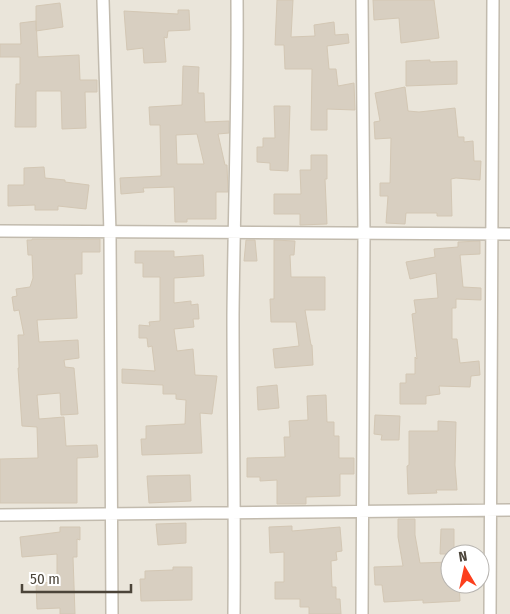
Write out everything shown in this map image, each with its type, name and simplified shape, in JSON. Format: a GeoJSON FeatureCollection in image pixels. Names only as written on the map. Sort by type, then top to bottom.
{"type":"FeatureCollection","features":[{"type":"Feature","properties":{"kind":"street"},"geometry":{"type":"LineString","coordinates":[[103,0],[110,233],[112,614]]}},
{"type":"Feature","properties":{"kind":"street"},"geometry":{"type":"LineString","coordinates":[[234,614],[233,315],[238,84],[237,0]]}},
{"type":"Feature","properties":{"kind":"street"},"geometry":{"type":"LineString","coordinates":[[362,0],[364,234],[362,614]]}},
{"type":"Feature","properties":{"kind":"street"},"geometry":{"type":"LineString","coordinates":[[490,614],[493,0]]}},
{"type":"Feature","properties":{"kind":"street"},"geometry":{"type":"LineString","coordinates":[[0,232],[510,234]]}},
{"type":"Feature","properties":{"kind":"street"},"geometry":{"type":"LineString","coordinates":[[0,515],[510,510]]}},
{"type":"Feature","properties":{"kind":"shaded area"},"geometry":{"type":"Polygon","coordinates":[[[0,0],[510,0],[510,614],[0,614],[0,0]]]}},
{"type":"Feature","properties":{"kind":"building"},"geometry":{"type":"Polygon","coordinates":[[[277,0],[293,0],[291,37],[315,36],[314,25],[334,22],[335,35],[348,34],[349,43],[327,46],[329,69],[336,69],[338,86],[354,83],[355,110],[327,109],[327,130],[311,130],[312,69],[285,69],[284,45],[275,45],[277,0]]]}},
{"type":"Feature","properties":{"kind":"building"},"geometry":{"type":"Polygon","coordinates":[[[373,0],[434,0],[439,38],[401,43],[399,18],[374,20],[373,0]]]}},
{"type":"Feature","properties":{"kind":"building"},"geometry":{"type":"Polygon","coordinates":[[[60,3],[63,27],[36,31],[36,6],[60,3]]]}},
{"type":"Feature","properties":{"kind":"building"},"geometry":{"type":"Polygon","coordinates":[[[178,10],[189,10],[190,30],[168,31],[167,38],[164,37],[166,62],[144,63],[143,48],[127,50],[124,11],[178,14],[178,10]]]}},
{"type":"Feature","properties":{"kind":"building"},"geometry":{"type":"Polygon","coordinates":[[[36,21],[38,57],[79,55],[80,80],[97,80],[97,92],[85,92],[86,128],[62,129],[61,91],[36,91],[36,127],[15,127],[16,84],[20,84],[20,57],[0,57],[0,44],[21,44],[20,23],[36,21]]]}},
{"type":"Feature","properties":{"kind":"building"},"geometry":{"type":"Polygon","coordinates":[[[430,60],[430,62],[457,61],[457,84],[406,86],[406,61],[430,60]]]}},
{"type":"Feature","properties":{"kind":"building"},"geometry":{"type":"Polygon","coordinates":[[[183,66],[199,67],[198,93],[204,93],[205,122],[229,121],[229,133],[218,134],[225,165],[227,165],[228,192],[216,192],[216,219],[187,219],[187,222],[175,222],[174,187],[143,188],[144,192],[121,194],[120,178],[161,176],[160,125],[150,125],[149,107],[182,105],[183,66]],[[197,134],[176,135],[177,164],[204,164],[197,134]]]}},
{"type":"Feature","properties":{"kind":"building"},"geometry":{"type":"Polygon","coordinates":[[[405,87],[408,111],[419,112],[455,108],[458,137],[464,137],[464,142],[473,141],[474,161],[481,161],[480,180],[451,179],[452,216],[437,216],[437,213],[406,213],[405,224],[386,223],[388,196],[380,196],[380,183],[390,183],[391,138],[375,139],[374,122],[380,121],[375,93],[405,87]]]}},
{"type":"Feature","properties":{"kind":"building"},"geometry":{"type":"Polygon","coordinates":[[[274,106],[290,106],[288,171],[270,170],[270,163],[257,162],[257,147],[263,147],[263,138],[275,138],[274,106]]]}},
{"type":"Feature","properties":{"kind":"building"},"geometry":{"type":"Polygon","coordinates":[[[311,155],[327,155],[327,179],[325,179],[327,224],[300,225],[300,214],[274,214],[274,194],[301,194],[300,170],[311,170],[311,155]]]}},
{"type":"Feature","properties":{"kind":"building"},"geometry":{"type":"Polygon","coordinates":[[[44,167],[45,178],[89,185],[86,209],[58,206],[58,210],[35,210],[35,205],[8,206],[8,185],[24,185],[24,168],[44,167]]]}},
{"type":"Feature","properties":{"kind":"building"},"geometry":{"type":"Polygon","coordinates":[[[100,239],[100,252],[82,252],[82,274],[75,274],[77,318],[37,320],[39,342],[78,340],[79,358],[64,360],[65,367],[74,368],[78,414],[61,415],[60,393],[37,395],[39,419],[64,417],[66,446],[97,445],[98,457],[77,458],[77,503],[0,503],[0,459],[38,458],[37,427],[22,426],[18,335],[24,335],[19,310],[14,311],[12,297],[17,296],[16,289],[30,287],[33,278],[32,255],[28,255],[27,240],[100,239]]]}},
{"type":"Feature","properties":{"kind":"building"},"geometry":{"type":"Polygon","coordinates":[[[246,240],[255,240],[257,261],[244,261],[246,240]]]}},
{"type":"Feature","properties":{"kind":"building"},"geometry":{"type":"Polygon","coordinates":[[[274,240],[295,241],[294,255],[290,255],[291,277],[325,277],[325,310],[305,310],[312,345],[313,365],[275,368],[273,349],[299,346],[296,322],[271,322],[270,299],[274,299],[274,240]]]}},
{"type":"Feature","properties":{"kind":"building"},"geometry":{"type":"Polygon","coordinates":[[[480,241],[480,254],[460,255],[463,287],[481,288],[481,300],[456,299],[456,308],[452,308],[452,339],[457,339],[460,363],[479,361],[480,375],[471,376],[470,387],[439,386],[440,394],[426,396],[426,404],[400,404],[400,383],[406,383],[406,374],[415,374],[415,357],[417,359],[412,314],[416,313],[414,300],[438,298],[436,273],[410,279],[406,262],[435,257],[434,249],[458,247],[458,242],[480,241]]]}},
{"type":"Feature","properties":{"kind":"building"},"geometry":{"type":"Polygon","coordinates":[[[135,251],[174,251],[174,257],[203,255],[204,276],[174,278],[174,303],[191,301],[191,305],[198,304],[199,319],[193,319],[194,327],[174,329],[177,351],[193,349],[195,375],[217,376],[212,414],[200,413],[202,453],[142,455],[141,439],[146,439],[146,426],[185,424],[186,400],[176,399],[176,394],[163,394],[163,385],[122,383],[122,369],[155,371],[152,346],[148,347],[147,338],[139,338],[139,325],[150,326],[149,322],[160,321],[160,277],[143,277],[143,263],[135,263],[135,251]]]}},
{"type":"Feature","properties":{"kind":"building"},"geometry":{"type":"Polygon","coordinates":[[[277,385],[279,408],[258,410],[257,387],[277,385]]]}},
{"type":"Feature","properties":{"kind":"building"},"geometry":{"type":"Polygon","coordinates":[[[326,395],[327,422],[334,422],[334,436],[339,436],[339,458],[354,458],[354,474],[340,474],[340,496],[306,497],[306,504],[277,504],[277,480],[260,481],[260,477],[247,477],[247,458],[285,457],[284,437],[290,437],[289,421],[308,420],[307,396],[326,395]]]}},
{"type":"Feature","properties":{"kind":"building"},"geometry":{"type":"Polygon","coordinates":[[[375,415],[400,416],[399,440],[381,440],[382,435],[374,434],[375,415]]]}},
{"type":"Feature","properties":{"kind":"building"},"geometry":{"type":"Polygon","coordinates":[[[438,421],[456,422],[455,465],[457,490],[436,490],[437,493],[408,494],[409,431],[438,431],[438,421]]]}},
{"type":"Feature","properties":{"kind":"building"},"geometry":{"type":"Polygon","coordinates":[[[190,475],[191,501],[149,503],[147,476],[190,475]]]}},
{"type":"Feature","properties":{"kind":"building"},"geometry":{"type":"Polygon","coordinates":[[[398,519],[415,519],[415,535],[420,563],[440,562],[440,594],[460,594],[460,601],[423,603],[423,600],[384,602],[382,585],[375,585],[374,567],[403,566],[398,537],[398,519]]]}},
{"type":"Feature","properties":{"kind":"building"},"geometry":{"type":"Polygon","coordinates":[[[186,523],[186,543],[158,545],[156,524],[186,523]]]}},
{"type":"Feature","properties":{"kind":"building"},"geometry":{"type":"Polygon","coordinates":[[[292,526],[292,531],[340,527],[342,551],[336,552],[337,560],[331,561],[332,587],[336,587],[336,599],[340,599],[341,614],[309,614],[309,607],[300,607],[300,599],[275,599],[275,582],[284,582],[284,552],[270,553],[269,527],[292,526]]]}},
{"type":"Feature","properties":{"kind":"building"},"geometry":{"type":"Polygon","coordinates":[[[60,527],[80,527],[80,540],[77,539],[77,557],[73,557],[75,614],[60,614],[60,608],[37,609],[36,583],[57,582],[57,554],[22,557],[20,537],[60,532],[60,527]]]}},
{"type":"Feature","properties":{"kind":"building"},"geometry":{"type":"Polygon","coordinates":[[[441,529],[454,529],[454,544],[440,544],[441,529]]]}},
{"type":"Feature","properties":{"kind":"building"},"geometry":{"type":"Polygon","coordinates":[[[173,567],[192,567],[192,600],[141,601],[140,579],[145,579],[145,571],[173,570],[173,567]]]}}]}
